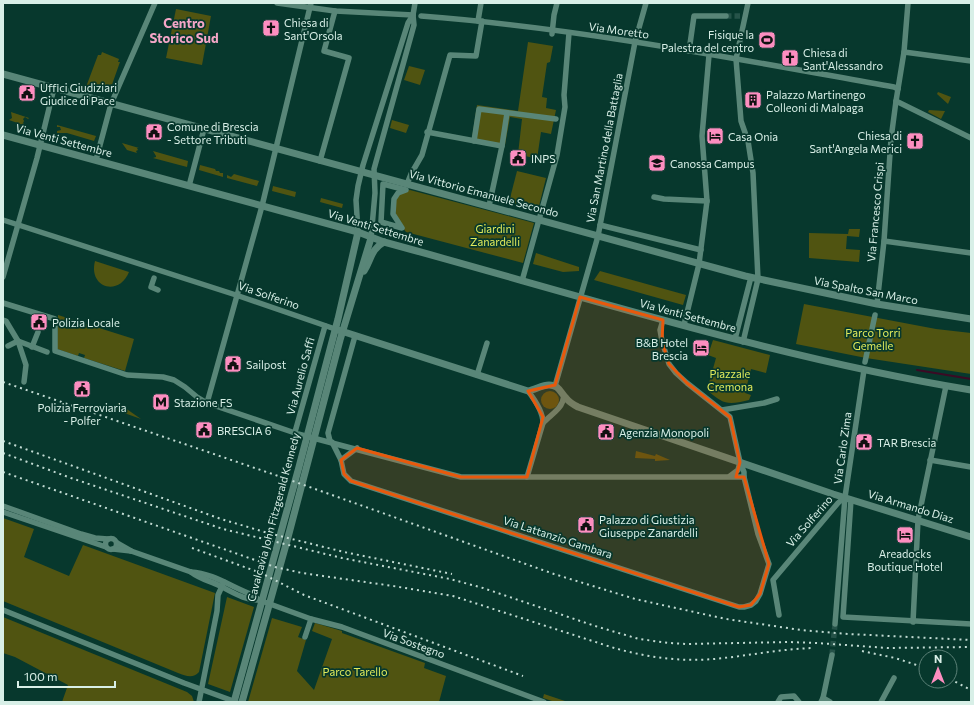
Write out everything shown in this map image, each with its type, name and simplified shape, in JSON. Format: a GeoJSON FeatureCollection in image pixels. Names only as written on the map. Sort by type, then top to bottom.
{"type":"FeatureCollection","features":[{"type":"Feature","properties":{"kind":"main road","name":"Via Vittorio Emanuele Secondo"},"geometry":{"type":"LineString","coordinates":[[3,74],[758,279]]}},
{"type":"Feature","properties":{"kind":"main road","name":"Via Venti Settembre"},"geometry":{"type":"LineString","coordinates":[[3,134],[358,232],[384,242],[777,351],[864,370],[971,390]]}},
{"type":"Feature","properties":{"kind":"main road"},"geometry":{"type":"LineString","coordinates":[[336,338],[335,329],[358,232]]}},
{"type":"Feature","properties":{"kind":"main road"},"geometry":{"type":"LineString","coordinates":[[336,338],[343,332],[371,238]]}},
{"type":"Feature","properties":{"kind":"main road"},"geometry":{"type":"LineString","coordinates":[[359,278],[368,264],[373,250],[384,242]]}},
{"type":"Feature","properties":{"kind":"main road","name":"Via Spalto San Marco"},"geometry":{"type":"LineString","coordinates":[[758,279],[877,304],[971,320]]}},
{"type":"Feature","properties":{"kind":"main road","name":"Via Solferino"},"geometry":{"type":"LineString","coordinates":[[335,329],[528,391]]}},
{"type":"Feature","properties":{"kind":"main road","name":"Cavalcavia John Fitzgerald Kennedy"},"geometry":{"type":"LineString","coordinates":[[235,702],[336,338]]}},
{"type":"Feature","properties":{"kind":"main road","name":"Cavalcavia John Fitzgerald Kennedy"},"geometry":{"type":"LineString","coordinates":[[242,702],[288,534],[336,338]]}},
{"type":"Feature","properties":{"kind":"main road"},"geometry":{"type":"LineString","coordinates":[[528,391],[546,385],[555,386]]}},
{"type":"Feature","properties":{"kind":"main road","name":"Via Solferino"},"geometry":{"type":"LineString","coordinates":[[555,386],[559,388],[570,402],[578,407],[848,499]]}},
{"type":"Feature","properties":{"kind":"main road","name":"Via Armando Diaz"},"geometry":{"type":"LineString","coordinates":[[848,499],[971,536]]}},
{"type":"Feature","properties":{"kind":"street"},"geometry":{"type":"LineString","coordinates":[[96,160],[110,104],[155,3]]}},
{"type":"Feature","properties":{"kind":"street"},"geometry":{"type":"LineString","coordinates":[[277,3],[310,5],[335,10],[413,15]]}},
{"type":"Feature","properties":{"kind":"street"},"geometry":{"type":"LineString","coordinates":[[371,238],[375,193],[374,175],[414,25],[413,15],[415,3]]}},
{"type":"Feature","properties":{"kind":"street"},"geometry":{"type":"LineString","coordinates":[[407,184],[422,155],[427,132],[450,55],[476,56],[481,3]]}},
{"type":"Feature","properties":{"kind":"street"},"geometry":{"type":"LineString","coordinates":[[552,32],[557,3]]}},
{"type":"Feature","properties":{"kind":"street","name":"Via San Martino della Battaglia"},"geometry":{"type":"LineString","coordinates":[[555,386],[598,236],[635,42],[646,3]]}},
{"type":"Feature","properties":{"kind":"street"},"geometry":{"type":"LineString","coordinates":[[743,342],[758,279],[753,173],[748,141],[741,121],[736,59],[748,3]]}},
{"type":"Feature","properties":{"kind":"street","name":"Via Francesco Crispi"},"geometry":{"type":"LineString","coordinates":[[877,304],[884,242],[891,139],[896,100],[902,79],[908,3]]}},
{"type":"Feature","properties":{"kind":"street"},"geometry":{"type":"LineString","coordinates":[[207,403],[262,206],[310,5]]}},
{"type":"Feature","properties":{"kind":"street"},"geometry":{"type":"LineString","coordinates":[[320,161],[350,58],[324,51],[335,10]]}},
{"type":"Feature","properties":{"kind":"street"},"geometry":{"type":"LineString","coordinates":[[358,232],[356,200],[361,172],[408,23],[413,15]]}},
{"type":"Feature","properties":{"kind":"street","name":"Via Moretto"},"geometry":{"type":"LineString","coordinates":[[420,16],[480,21],[552,32],[635,42],[894,87],[898,90]]}},
{"type":"Feature","properties":{"kind":"street"},"geometry":{"type":"LineString","coordinates":[[689,51],[694,16],[726,16]]}},
{"type":"Feature","properties":{"kind":"street"},"geometry":{"type":"LineString","coordinates":[[522,280],[557,155],[565,107],[564,95],[569,33]]}},
{"type":"Feature","properties":{"kind":"street"},"geometry":{"type":"LineString","coordinates":[[904,52],[971,61]]}},
{"type":"Feature","properties":{"kind":"street"},"geometry":{"type":"LineString","coordinates":[[684,325],[699,264],[707,201],[702,136],[708,55]]}},
{"type":"Feature","properties":{"kind":"street"},"geometry":{"type":"LineString","coordinates":[[3,277],[41,145],[54,88]]}},
{"type":"Feature","properties":{"kind":"street"},"geometry":{"type":"LineString","coordinates":[[896,100],[971,138]]}},
{"type":"Feature","properties":{"kind":"street"},"geometry":{"type":"LineString","coordinates":[[474,141],[479,109],[556,119]]}},
{"type":"Feature","properties":{"kind":"street"},"geometry":{"type":"LineString","coordinates":[[489,206],[502,146],[507,113]]}},
{"type":"Feature","properties":{"kind":"street"},"geometry":{"type":"LineString","coordinates":[[189,186],[204,129]]}},
{"type":"Feature","properties":{"kind":"street"},"geometry":{"type":"LineString","coordinates":[[427,132],[502,146]]}},
{"type":"Feature","properties":{"kind":"street"},"geometry":{"type":"LineString","coordinates":[[383,184],[406,190],[398,193],[394,199],[393,214],[402,228],[381,222],[383,184]]}},
{"type":"Feature","properties":{"kind":"street"},"geometry":{"type":"LineString","coordinates":[[654,197],[664,199],[707,201]]}},
{"type":"Feature","properties":{"kind":"street","name":"Via Solferino"},"geometry":{"type":"LineString","coordinates":[[3,220],[236,295],[335,329]]}},
{"type":"Feature","properties":{"kind":"street"},"geometry":{"type":"LineString","coordinates":[[600,225],[701,250]]}},
{"type":"Feature","properties":{"kind":"street"},"geometry":{"type":"LineString","coordinates":[[884,242],[971,253]]}},
{"type":"Feature","properties":{"kind":"street"},"geometry":{"type":"LineString","coordinates":[[154,278],[151,287],[158,290]]}},
{"type":"Feature","properties":{"kind":"street"},"geometry":{"type":"LineString","coordinates":[[736,339],[750,278]]}},
{"type":"Feature","properties":{"kind":"street"},"geometry":{"type":"LineString","coordinates":[[3,303],[55,319],[55,351],[127,375],[163,377],[174,380],[185,386],[197,397],[207,403],[295,432],[461,477],[744,477],[730,417],[687,383],[669,364],[660,330],[663,320]]}},
{"type":"Feature","properties":{"kind":"street"},"geometry":{"type":"LineString","coordinates":[[865,362],[874,315]]}},
{"type":"Feature","properties":{"kind":"street"},"geometry":{"type":"LineString","coordinates":[[3,320],[6,321],[18,341],[26,365],[24,382]]}},
{"type":"Feature","properties":{"kind":"street","name":"Via Aurelio Saffi"},"geometry":{"type":"LineString","coordinates":[[295,432],[325,326]]}},
{"type":"Feature","properties":{"kind":"street"},"geometry":{"type":"LineString","coordinates":[[32,347],[38,332]]}},
{"type":"Feature","properties":{"kind":"street"},"geometry":{"type":"LineString","coordinates":[[355,336],[328,433],[341,460],[357,448]]}},
{"type":"Feature","properties":{"kind":"street"},"geometry":{"type":"LineString","coordinates":[[8,346],[18,341],[46,352]]}},
{"type":"Feature","properties":{"kind":"street"},"geometry":{"type":"LineString","coordinates":[[477,375],[487,343]]}},
{"type":"Feature","properties":{"kind":"street","name":"Via Carlo Zima"},"geometry":{"type":"LineString","coordinates":[[835,624],[848,499],[864,370]]}},
{"type":"Feature","properties":{"kind":"street"},"geometry":{"type":"LineString","coordinates":[[946,386],[918,520],[913,622],[971,624]]}},
{"type":"Feature","properties":{"kind":"street"},"geometry":{"type":"LineString","coordinates":[[527,477],[543,424],[543,417],[533,397],[528,391]]}},
{"type":"Feature","properties":{"kind":"street"},"geometry":{"type":"LineString","coordinates":[[543,424],[560,409],[564,396]]}},
{"type":"Feature","properties":{"kind":"street"},"geometry":{"type":"LineString","coordinates":[[722,410],[764,403],[777,398]]}},
{"type":"Feature","properties":{"kind":"street","name":"Via Lattanzio Gambara"},"geometry":{"type":"LineString","coordinates":[[341,460],[344,474],[351,481],[739,606],[751,605],[756,601],[760,594],[769,564],[758,534],[744,477]]}},
{"type":"Feature","properties":{"kind":"street"},"geometry":{"type":"LineString","coordinates":[[930,460],[971,467]]}},
{"type":"Feature","properties":{"kind":"street"},"geometry":{"type":"LineString","coordinates":[[730,476],[738,470],[740,462]]}},
{"type":"Feature","properties":{"kind":"street","name":"Via Solferino"},"geometry":{"type":"LineString","coordinates":[[778,615],[773,580],[838,503],[848,499]]}},
{"type":"Feature","properties":{"kind":"street","name":"Via Carlo Zima"},"geometry":{"type":"LineString","coordinates":[[848,499],[843,617],[913,622]]}},
{"type":"Feature","properties":{"kind":"street"},"geometry":{"type":"LineString","coordinates":[[3,506],[95,538],[114,539],[117,543],[131,551],[191,572],[197,577],[223,584],[218,596],[217,611],[199,702]]}},
{"type":"Feature","properties":{"kind":"street"},"geometry":{"type":"LineString","coordinates":[[3,512],[106,547],[110,550],[131,551]]}},
{"type":"Feature","properties":{"kind":"street"},"geometry":{"type":"LineString","coordinates":[[106,547],[106,542],[108,539]]}},
{"type":"Feature","properties":{"kind":"street"},"geometry":{"type":"LineString","coordinates":[[114,549],[117,543]]}},
{"type":"Feature","properties":{"kind":"street","name":"Via Sostegno"},"geometry":{"type":"LineString","coordinates":[[223,584],[243,597],[251,600],[259,600],[276,605],[311,619],[342,627],[544,702]]}},
{"type":"Feature","properties":{"kind":"street"},"geometry":{"type":"LineString","coordinates":[[3,610],[235,702]]}},
{"type":"Feature","properties":{"kind":"street"},"geometry":{"type":"LineString","coordinates":[[304,637],[311,619]]}},
{"type":"Feature","properties":{"kind":"street"},"geometry":{"type":"LineString","coordinates":[[830,702],[822,700],[832,655]]}},
{"type":"Feature","properties":{"kind":"street"},"geometry":{"type":"LineString","coordinates":[[881,702],[894,678]]}},
{"type":"Feature","properties":{"kind":"street"},"geometry":{"type":"LineString","coordinates":[[778,702],[782,697],[794,696],[799,702]]}},
{"type":"Feature","properties":{"kind":"highlighted area"},"geometry":{"type":"Polygon","coordinates":[[[580,297],[663,320],[662,341],[669,364],[687,383],[730,417],[740,462],[736,477],[744,477],[769,564],[760,594],[751,605],[739,607],[351,481],[344,474],[341,460],[357,448],[461,477],[527,477],[543,417],[528,391],[555,385],[580,297]]]}},
{"type":"Feature","properties":{"kind":"green space"},"geometry":{"type":"Polygon","coordinates":[[[176,9],[211,16],[202,65],[166,58],[176,9]]]}},
{"type":"Feature","properties":{"kind":"green space"},"geometry":{"type":"Polygon","coordinates":[[[528,42],[553,46],[550,62],[547,63],[542,97],[547,98],[546,108],[556,110],[551,134],[541,132],[537,159],[518,154],[522,119],[510,117],[505,145],[472,138],[477,105],[518,111],[528,42]]]}},
{"type":"Feature","properties":{"kind":"green space"},"geometry":{"type":"Polygon","coordinates":[[[102,52],[119,59],[118,62],[120,62],[109,93],[86,87],[98,55],[101,55],[102,52]]]}},
{"type":"Feature","properties":{"kind":"green space"},"geometry":{"type":"Polygon","coordinates":[[[409,66],[425,70],[420,85],[404,80],[409,66]]]}},
{"type":"Feature","properties":{"kind":"green space"},"geometry":{"type":"Polygon","coordinates":[[[938,92],[951,97],[948,104],[937,94],[938,92]]]}},
{"type":"Feature","properties":{"kind":"green space"},"geometry":{"type":"Polygon","coordinates":[[[929,110],[945,111],[941,119],[928,112],[929,110]]]}},
{"type":"Feature","properties":{"kind":"green space"},"geometry":{"type":"Polygon","coordinates":[[[11,112],[29,118],[28,119],[25,117],[23,119],[23,123],[26,126],[9,120],[12,118],[11,112]]]}},
{"type":"Feature","properties":{"kind":"green space"},"geometry":{"type":"Polygon","coordinates":[[[392,120],[409,125],[406,133],[390,128],[392,120]]]}},
{"type":"Feature","properties":{"kind":"green space"},"geometry":{"type":"Polygon","coordinates":[[[57,125],[96,136],[94,141],[67,133],[57,133],[57,131],[61,130],[60,127],[57,127],[57,125]]]}},
{"type":"Feature","properties":{"kind":"green space"},"geometry":{"type":"Polygon","coordinates":[[[122,143],[139,148],[137,148],[137,153],[127,150],[122,143]]]}},
{"type":"Feature","properties":{"kind":"green space"},"geometry":{"type":"Polygon","coordinates":[[[153,151],[188,161],[187,167],[153,158],[156,156],[153,151]]]}},
{"type":"Feature","properties":{"kind":"green space"},"geometry":{"type":"Polygon","coordinates":[[[200,165],[223,173],[223,177],[199,170],[200,165]]]}},
{"type":"Feature","properties":{"kind":"green space"},"geometry":{"type":"Polygon","coordinates":[[[517,171],[546,178],[538,210],[509,202],[517,171]]]}},
{"type":"Feature","properties":{"kind":"green space"},"geometry":{"type":"Polygon","coordinates":[[[234,174],[259,181],[257,186],[227,178],[227,175],[231,177],[234,174]]]}},
{"type":"Feature","properties":{"kind":"green space"},"geometry":{"type":"Polygon","coordinates":[[[273,186],[296,192],[295,197],[272,191],[273,186]]]}},
{"type":"Feature","properties":{"kind":"green space","name":"Giardini Zanardelli"},"geometry":{"type":"Polygon","coordinates":[[[410,190],[534,223],[523,263],[406,232],[397,221],[394,203],[402,191],[410,190]]]}},
{"type":"Feature","properties":{"kind":"green space"},"geometry":{"type":"Polygon","coordinates":[[[321,198],[343,204],[342,208],[320,202],[321,198]]]}},
{"type":"Feature","properties":{"kind":"green space"},"geometry":{"type":"Polygon","coordinates":[[[849,229],[860,229],[859,237],[847,236],[846,249],[860,250],[859,262],[809,258],[809,233],[848,234],[849,229]]]}},
{"type":"Feature","properties":{"kind":"green space"},"geometry":{"type":"Polygon","coordinates":[[[536,253],[579,267],[579,271],[563,272],[533,264],[536,253]]]}},
{"type":"Feature","properties":{"kind":"green space"},"geometry":{"type":"Polygon","coordinates":[[[95,261],[129,272],[124,280],[118,285],[112,287],[106,286],[100,283],[96,278],[94,270],[95,261]]]}},
{"type":"Feature","properties":{"kind":"green space"},"geometry":{"type":"Polygon","coordinates":[[[600,271],[686,295],[683,305],[594,280],[600,271]]]}},
{"type":"Feature","properties":{"kind":"green space","name":"Parco Torri Gemelle"},"geometry":{"type":"Polygon","coordinates":[[[804,304],[936,329],[971,333],[971,374],[866,358],[796,344],[804,304]]]}},
{"type":"Feature","properties":{"kind":"green space"},"geometry":{"type":"Polygon","coordinates":[[[58,315],[134,339],[125,371],[84,358],[85,355],[79,353],[78,356],[57,349],[58,315]]]}},
{"type":"Feature","properties":{"kind":"green space","name":"Piazzale Cremona"},"geometry":{"type":"Polygon","coordinates":[[[713,340],[770,355],[766,373],[751,369],[745,393],[751,395],[749,400],[736,403],[726,402],[718,399],[707,390],[716,358],[708,355],[713,340]]]}},
{"type":"Feature","properties":{"kind":"green space"},"geometry":{"type":"Polygon","coordinates":[[[550,391],[556,394],[559,400],[556,406],[550,409],[544,406],[541,400],[544,394],[550,391]]]}},
{"type":"Feature","properties":{"kind":"green space"},"geometry":{"type":"Polygon","coordinates":[[[118,403],[141,419],[113,409],[118,403]]]}},
{"type":"Feature","properties":{"kind":"green space"},"geometry":{"type":"Polygon","coordinates":[[[636,451],[655,456],[656,454],[670,460],[655,461],[655,459],[635,458],[636,451]]]}},
{"type":"Feature","properties":{"kind":"green space"},"geometry":{"type":"Polygon","coordinates":[[[3,518],[34,529],[24,557],[69,576],[83,545],[215,593],[199,672],[194,676],[181,674],[3,601],[3,518]]]}},
{"type":"Feature","properties":{"kind":"green space"},"geometry":{"type":"Polygon","coordinates":[[[227,597],[254,607],[230,692],[208,684],[227,597]]]}},
{"type":"Feature","properties":{"kind":"green space"},"geometry":{"type":"Polygon","coordinates":[[[3,617],[187,692],[192,696],[194,702],[62,702],[68,685],[15,657],[3,653],[3,617]]]}},
{"type":"Feature","properties":{"kind":"green space","name":"Parco Tarello"},"geometry":{"type":"Polygon","coordinates":[[[272,618],[302,627],[298,637],[306,640],[297,671],[314,690],[332,639],[312,631],[315,623],[342,631],[342,633],[425,663],[424,668],[446,676],[439,702],[248,702],[272,618]]]}},
{"type":"Feature","properties":{"kind":"green space"},"geometry":{"type":"Polygon","coordinates":[[[544,694],[568,702],[555,702],[543,698],[544,694]]]}},
{"type":"Feature","properties":{"kind":"waterway"},"geometry":{"type":"LineString","coordinates":[[917,370],[971,379]]}},
{"type":"Feature","properties":{"kind":"tunnel"},"geometry":{"type":"LineString","coordinates":[[726,16],[742,16]]}},
{"type":"Feature","properties":{"kind":"tunnel"},"geometry":{"type":"LineString","coordinates":[[832,655],[835,624]]}},
{"type":"Feature","properties":{"kind":"railway"},"geometry":{"type":"LineString","coordinates":[[3,382],[287,479],[554,574],[635,599],[726,619],[801,630],[971,640]]}},
{"type":"Feature","properties":{"kind":"railway"},"geometry":{"type":"LineString","coordinates":[[3,441],[221,519],[268,533],[344,552],[452,574]]}},
{"type":"Feature","properties":{"kind":"railway"},"geometry":{"type":"LineString","coordinates":[[3,453],[71,478],[223,529],[342,558],[450,579],[483,588],[595,626],[639,639],[687,644],[788,642],[888,648],[971,647]]}},
{"type":"Feature","properties":{"kind":"railway"},"geometry":{"type":"LineString","coordinates":[[3,472],[275,567],[302,573],[453,596],[636,654],[662,658],[701,660],[813,648]]}},
{"type":"Feature","properties":{"kind":"railway"},"geometry":{"type":"LineString","coordinates":[[192,548],[261,573],[304,595],[523,676]]}},
{"type":"Feature","properties":{"kind":"railway"},"geometry":{"type":"LineString","coordinates":[[862,651],[895,658],[918,665]]}},
{"type":"Feature","properties":{"kind":"railway"},"geometry":{"type":"LineString","coordinates":[[958,683],[971,690]]}},
{"type":"Feature","properties":{"kind":"place","name":"Chiesa di Sant'Orsola"},"geometry":{"type":"Point","coordinates":[271,28]}},
{"type":"Feature","properties":{"kind":"place","name":"Fisique la Palestra del centro"},"geometry":{"type":"Point","coordinates":[767,40]}},
{"type":"Feature","properties":{"kind":"place","name":"Chiesa di Sant'Alessandro"},"geometry":{"type":"Point","coordinates":[790,58]}},
{"type":"Feature","properties":{"kind":"place","name":"Uffici Giudiziari Giudice di Pace"},"geometry":{"type":"Point","coordinates":[27,93]}},
{"type":"Feature","properties":{"kind":"place","name":"Palazzo Martinengo Colleoni di Malpaga"},"geometry":{"type":"Point","coordinates":[753,100]}},
{"type":"Feature","properties":{"kind":"place","name":"Comune di Brescia - Settore Tributi"},"geometry":{"type":"Point","coordinates":[154,132]}},
{"type":"Feature","properties":{"kind":"place","name":"Casa Onia"},"geometry":{"type":"Point","coordinates":[715,136]}},
{"type":"Feature","properties":{"kind":"place","name":"Chiesa di Sant'Angela Merici"},"geometry":{"type":"Point","coordinates":[915,141]}},
{"type":"Feature","properties":{"kind":"place","name":"INPS"},"geometry":{"type":"Point","coordinates":[518,158]}},
{"type":"Feature","properties":{"kind":"place","name":"Canossa Campus"},"geometry":{"type":"Point","coordinates":[657,163]}},
{"type":"Feature","properties":{"kind":"place","name":"Polizia Locale"},"geometry":{"type":"Point","coordinates":[39,322]}},
{"type":"Feature","properties":{"kind":"place","name":"B&B Hotel Brescia"},"geometry":{"type":"Point","coordinates":[701,348]}},
{"type":"Feature","properties":{"kind":"place","name":"Sailpost"},"geometry":{"type":"Point","coordinates":[233,364]}},
{"type":"Feature","properties":{"kind":"place","name":"Polizia Ferroviaria - Polfer"},"geometry":{"type":"Point","coordinates":[82,389]}},
{"type":"Feature","properties":{"kind":"place","name":"Stazione FS"},"geometry":{"type":"Point","coordinates":[161,402]}},
{"type":"Feature","properties":{"kind":"place","name":"BRESCIA 6"},"geometry":{"type":"Point","coordinates":[204,430]}},
{"type":"Feature","properties":{"kind":"place","name":"Agenzia Monopoli"},"geometry":{"type":"Point","coordinates":[606,432]}},
{"type":"Feature","properties":{"kind":"place","name":"TAR Brescia"},"geometry":{"type":"Point","coordinates":[864,442]}},
{"type":"Feature","properties":{"kind":"place","name":"Palazzo di Giustizia Giuseppe Zanardelli"},"geometry":{"type":"Point","coordinates":[586,525]}},
{"type":"Feature","properties":{"kind":"place","name":"Areadocks Boutique Hotel"},"geometry":{"type":"Point","coordinates":[905,535]}},
{"type":"Feature","properties":{"kind":"district","name":"Centro Storico Sud"},"geometry":{"type":"Point","coordinates":[184,30]}}]}
